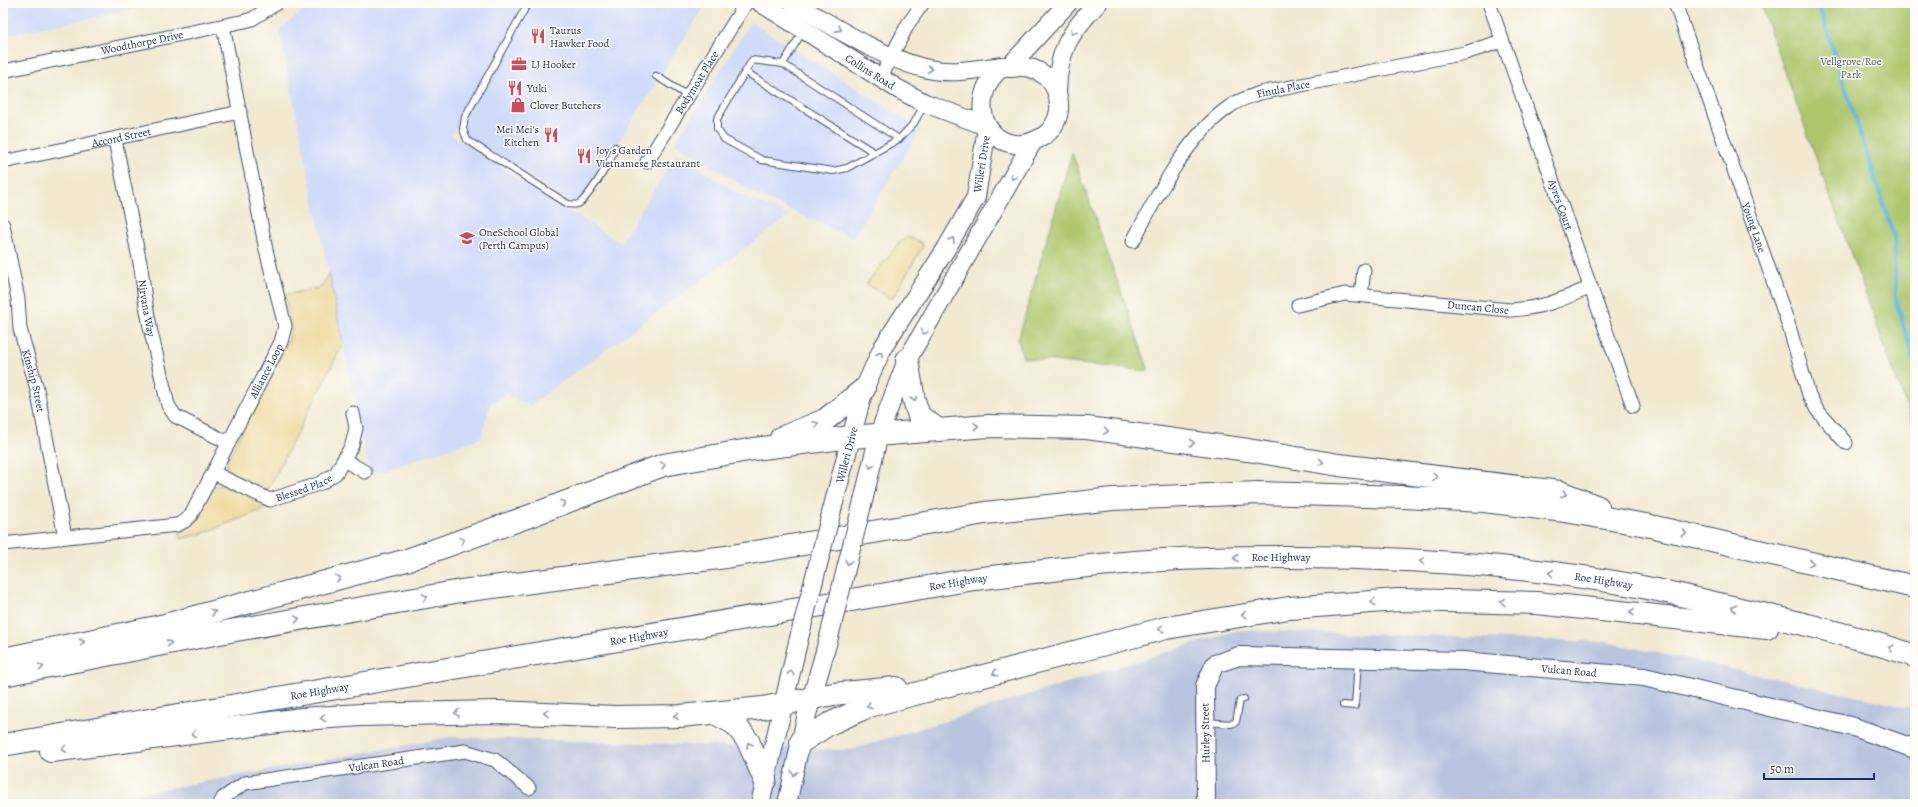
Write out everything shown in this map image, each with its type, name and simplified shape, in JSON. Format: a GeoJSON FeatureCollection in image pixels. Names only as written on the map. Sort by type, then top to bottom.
{"type":"FeatureCollection","features":[{"type":"Feature","properties":{"kind":"highway"},"geometry":{"type":"LineString","coordinates":[[907,360],[914,400],[919,416],[937,428]]}},
{"type":"Feature","properties":{"kind":"highway"},"geometry":{"type":"LineString","coordinates":[[754,449],[825,420],[864,389]]}},
{"type":"Feature","properties":{"kind":"highway"},"geometry":{"type":"LineString","coordinates":[[3,659],[162,626],[407,560],[527,517],[663,464],[754,449],[937,428],[988,426],[1087,428],[1248,450],[1339,465],[1560,492],[1646,525]]}},
{"type":"Feature","properties":{"kind":"highway"},"geometry":{"type":"LineString","coordinates":[[3,675],[230,631],[461,591],[726,556],[985,513],[1113,499],[1258,493],[1403,497],[1491,502],[1565,511],[1646,525],[1915,587]]}},
{"type":"Feature","properties":{"kind":"highway","name":"Roe Highway"},"geometry":{"type":"LineString","coordinates":[[3,745],[974,579],[1130,562],[1199,558],[1363,558],[1440,562],[1518,569],[1642,587],[1867,640],[1915,656]]}},
{"type":"Feature","properties":{"kind":"highway"},"geometry":{"type":"LineString","coordinates":[[801,742],[829,724],[869,706],[1166,628],[1289,608],[1398,600],[1537,603],[1671,616],[1867,640]]}},
{"type":"Feature","properties":{"kind":"highway"},"geometry":{"type":"LineString","coordinates":[[3,756],[361,714],[496,712],[616,717],[680,716],[783,704],[833,694],[961,683]]}},
{"type":"Feature","properties":{"kind":"highway"},"geometry":{"type":"LineString","coordinates":[[715,713],[735,724],[750,745],[765,780]]}},
{"type":"Feature","properties":{"kind":"main road","name":"Collins Road"},"geometry":{"type":"LineString","coordinates":[[761,3],[893,57],[925,68],[951,71],[1006,67]]}},
{"type":"Feature","properties":{"kind":"main road","name":"Collins Road"},"geometry":{"type":"LineString","coordinates":[[793,3],[808,23],[880,79],[925,103],[987,127]]}},
{"type":"Feature","properties":{"kind":"main road","name":"Willeri Drive"},"geometry":{"type":"LineString","coordinates":[[1032,143],[1019,145],[1005,142],[994,135],[987,127],[982,113],[983,94],[990,80],[1006,67],[1068,3]]}},
{"type":"Feature","properties":{"kind":"main road"},"geometry":{"type":"LineString","coordinates":[[1057,93],[1061,56],[1079,22],[1098,3]]}},
{"type":"Feature","properties":{"kind":"main road"},"geometry":{"type":"LineString","coordinates":[[787,804],[801,742],[879,434],[907,360],[1032,143],[1047,134],[1054,126],[1058,114],[1059,103],[1057,93],[1054,86],[1045,76],[1035,70],[1021,67],[1006,67]]}},
{"type":"Feature","properties":{"kind":"main road","name":"Willeri Drive"},"geometry":{"type":"LineString","coordinates":[[760,804],[798,642],[864,389],[883,347],[946,249],[976,197],[987,127]]}},
{"type":"Feature","properties":{"kind":"main road","name":"Vulcan Road"},"geometry":{"type":"LineString","coordinates":[[1215,664],[1239,656],[1463,661],[1644,677],[1854,727],[1915,749]]}},
{"type":"Feature","properties":{"kind":"main road","name":"Hurley Street"},"geometry":{"type":"LineString","coordinates":[[1206,804],[1205,686],[1215,664]]}},
{"type":"Feature","properties":{"kind":"street","name":"Woodthorpe Drive"},"geometry":{"type":"LineString","coordinates":[[3,71],[252,19],[277,3]]}},
{"type":"Feature","properties":{"kind":"street","name":"Bodymoat Place"},"geometry":{"type":"LineString","coordinates":[[646,162],[746,3]]}},
{"type":"Feature","properties":{"kind":"street"},"geometry":{"type":"LineString","coordinates":[[880,79],[893,57],[908,24],[923,3]]}},
{"type":"Feature","properties":{"kind":"street","name":"Ayres Court"},"geometry":{"type":"LineString","coordinates":[[1489,3],[1633,406]]}},
{"type":"Feature","properties":{"kind":"street","name":"Young Lane"},"geometry":{"type":"LineString","coordinates":[[1675,3],[1788,323],[1809,395],[1817,410],[1846,443]]}},
{"type":"Feature","properties":{"kind":"street","name":"Alliance Loop"},"geometry":{"type":"LineString","coordinates":[[3,544],[177,525],[185,521],[191,515],[281,342],[284,326],[266,250],[223,26]]}},
{"type":"Feature","properties":{"kind":"street","name":"Finula Place"},"geometry":{"type":"LineString","coordinates":[[1133,241],[1149,210],[1190,145],[1208,124],[1230,106],[1260,93],[1465,54],[1502,41]]}},
{"type":"Feature","properties":{"kind":"street","name":"Accord Street"},"geometry":{"type":"LineString","coordinates":[[3,162],[115,140],[240,112]]}},
{"type":"Feature","properties":{"kind":"street","name":"Nirvana Way"},"geometry":{"type":"LineString","coordinates":[[115,140],[141,268],[144,300],[168,405],[175,416],[228,442]]}},
{"type":"Feature","properties":{"kind":"street","name":"Kinship Street"},"geometry":{"type":"LineString","coordinates":[[3,225],[18,299],[20,329],[37,389],[65,537]]}},
{"type":"Feature","properties":{"kind":"street"},"geometry":{"type":"LineString","coordinates":[[1362,295],[1364,270]]}},
{"type":"Feature","properties":{"kind":"street","name":"Duncan Close"},"geometry":{"type":"LineString","coordinates":[[1298,306],[1345,294],[1510,310],[1532,309],[1549,305],[1591,287]]}},
{"type":"Feature","properties":{"kind":"street","name":"Blessed Place"},"geometry":{"type":"LineString","coordinates":[[214,472],[270,500],[321,483],[336,473],[352,445],[356,428],[353,413]]}},
{"type":"Feature","properties":{"kind":"street"},"geometry":{"type":"LineString","coordinates":[[344,460],[365,472]]}},
{"type":"Feature","properties":{"kind":"street","name":"Vulcan Road"},"geometry":{"type":"LineString","coordinates":[[220,804],[223,798],[245,783],[465,751],[495,760],[529,788]]}},
{"type":"Feature","properties":{"kind":"lane"},"geometry":{"type":"LineString","coordinates":[[528,3],[465,117],[463,129],[467,140],[568,204],[577,204],[584,199],[612,157],[615,147]]}},
{"type":"Feature","properties":{"kind":"lane"},"geometry":{"type":"LineString","coordinates":[[783,64],[808,23]]}},
{"type":"Feature","properties":{"kind":"lane"},"geometry":{"type":"LineString","coordinates":[[898,139],[783,64],[752,60],[718,119],[717,129],[724,139],[762,160],[833,171],[847,168],[898,139],[914,123],[925,103]]}},
{"type":"Feature","properties":{"kind":"lane"},"geometry":{"type":"LineString","coordinates":[[746,72],[875,152]]}},
{"type":"Feature","properties":{"kind":"lane"},"geometry":{"type":"LineString","coordinates":[[656,76],[688,96]]}},
{"type":"Feature","properties":{"kind":"lane"},"geometry":{"type":"LineString","coordinates":[[1343,705],[1355,706],[1358,659]]}},
{"type":"Feature","properties":{"kind":"lane"},"geometry":{"type":"LineString","coordinates":[[1205,722],[1232,724],[1236,722],[1240,700],[1244,699]]}},
{"type":"Feature","properties":{"kind":"shaded area"},"geometry":{"type":"Polygon","coordinates":[[[3,3],[163,3],[3,36],[3,3]]]}},
{"type":"Feature","properties":{"kind":"shaded area","name":"OneSchool Global (Perth Campus)"},"geometry":{"type":"Polygon","coordinates":[[[337,3],[707,3],[577,208],[455,128],[451,135],[620,243],[677,154],[735,192],[789,216],[530,405],[506,395],[491,403],[481,438],[370,475],[279,30],[306,9],[337,3]]]}},
{"type":"Feature","properties":{"kind":"shaded area"},"geometry":{"type":"Polygon","coordinates":[[[751,22],[921,129],[853,238],[757,195],[675,143],[751,22]]]}},
{"type":"Feature","properties":{"kind":"shaded area"},"geometry":{"type":"Polygon","coordinates":[[[1238,630],[1606,642],[1915,709],[1915,804],[82,804],[451,737],[850,750],[1238,630]]]}},
{"type":"Feature","properties":{"kind":"green space","name":"Vellgrove/Roe Park"},"geometry":{"type":"Polygon","coordinates":[[[1760,3],[1915,3],[1915,430],[1760,3]]]}},
{"type":"Feature","properties":{"kind":"green space"},"geometry":{"type":"Polygon","coordinates":[[[1072,152],[1149,371],[1023,358],[1018,340],[1072,152]]]}},
{"type":"Feature","properties":{"kind":"sand"},"geometry":{"type":"Polygon","coordinates":[[[908,237],[920,242],[923,246],[892,299],[867,285],[867,283],[900,242],[908,237]]]}},
{"type":"Feature","properties":{"kind":"sand"},"geometry":{"type":"Polygon","coordinates":[[[329,273],[343,344],[267,491],[232,474],[227,468],[227,460],[289,340],[291,329],[285,295],[322,287],[329,273]]]}},
{"type":"Feature","properties":{"kind":"sand"},"geometry":{"type":"Polygon","coordinates":[[[219,485],[229,487],[269,507],[201,534],[180,539],[179,531],[188,527],[195,521],[211,491],[219,485]]]}},
{"type":"Feature","properties":{"kind":"waterway"},"geometry":{"type":"LineString","coordinates":[[1818,3],[1894,237],[1896,301],[1915,364]]}},
{"type":"Feature","properties":{"kind":"place","name":"Taurus Hawker Food"},"geometry":{"type":"Point","coordinates":[538,36]}},
{"type":"Feature","properties":{"kind":"place","name":"LJ Hooker"},"geometry":{"type":"Point","coordinates":[519,64]}},
{"type":"Feature","properties":{"kind":"place","name":"Yuki"},"geometry":{"type":"Point","coordinates":[515,88]}},
{"type":"Feature","properties":{"kind":"place","name":"Clover Butchers"},"geometry":{"type":"Point","coordinates":[518,105]}},
{"type":"Feature","properties":{"kind":"place","name":"Mei Mei's Kitchen"},"geometry":{"type":"Point","coordinates":[551,135]}},
{"type":"Feature","properties":{"kind":"place","name":"Joy's Garden Vietnamese Restaurant"},"geometry":{"type":"Point","coordinates":[584,156]}},
{"type":"Feature","properties":{"kind":"place","name":"OneSchool Global (Perth Campus)"},"geometry":{"type":"Point","coordinates":[467,238]}}]}
